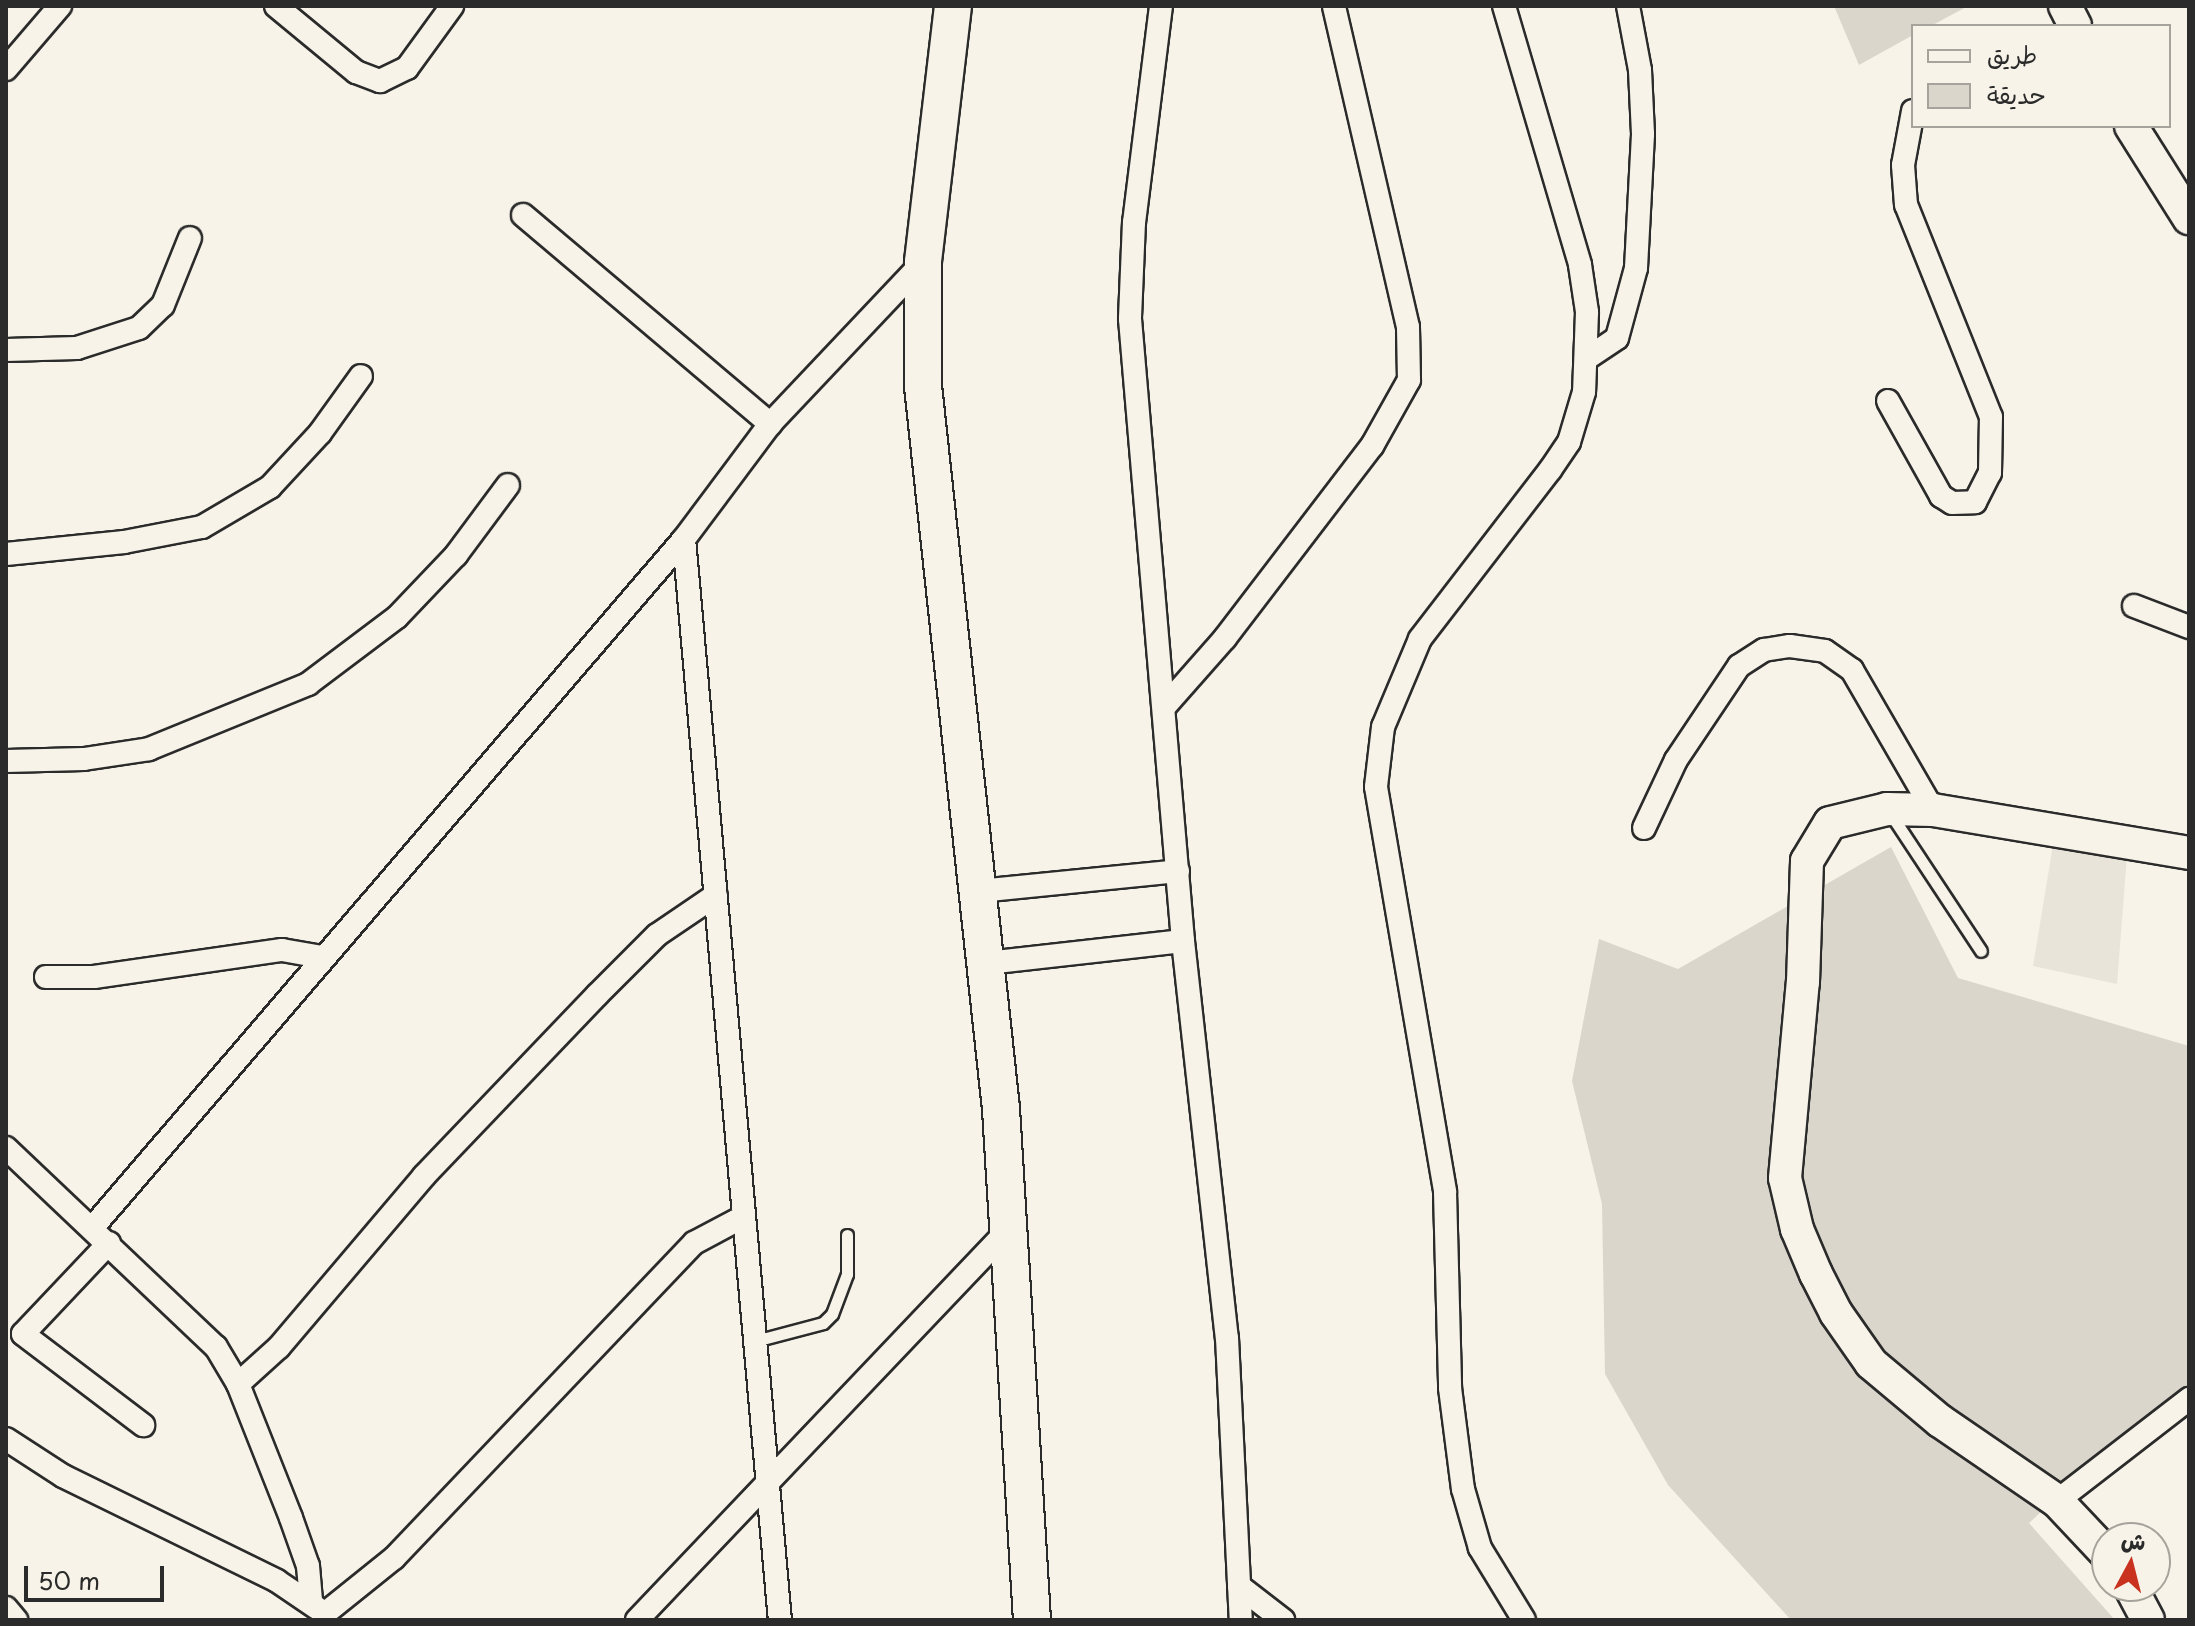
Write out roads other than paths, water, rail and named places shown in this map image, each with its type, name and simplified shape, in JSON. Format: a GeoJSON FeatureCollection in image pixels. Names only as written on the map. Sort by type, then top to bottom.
{"type":"FeatureCollection","features":[{"type":"Feature","properties":{"kind":"main road"},"geometry":{"type":"LineString","coordinates":[[953,6],[923,262],[923,386],[987,963],[1011,1227],[1032,1620]]}},
{"type":"Feature","properties":{"kind":"street"},"geometry":{"type":"LineString","coordinates":[[6,69],[60,6]]}},
{"type":"Feature","properties":{"kind":"street"},"geometry":{"type":"LineString","coordinates":[[276,6],[356,72],[380,81],[407,68],[452,6]]}},
{"type":"Feature","properties":{"kind":"street"},"geometry":{"type":"LineString","coordinates":[[1161,6],[1134,222],[1130,319],[1166,705],[1183,941],[1227,1338],[1241,1620]]}},
{"type":"Feature","properties":{"kind":"street"},"geometry":{"type":"LineString","coordinates":[[1166,705],[1225,638],[1372,446],[1409,380],[1408,327],[1334,6]]}},
{"type":"Feature","properties":{"kind":"street"},"geometry":{"type":"LineString","coordinates":[[1504,6],[1580,265],[1586,359],[1580,415],[1569,442],[1420,639],[1401,677],[1377,754],[1383,844],[1445,1192],[1450,1388],[1463,1489],[1480,1548],[1524,1620]]}},
{"type":"Feature","properties":{"kind":"street"},"geometry":{"type":"LineString","coordinates":[[1586,359],[1617,338],[1627,316],[1636,268],[1643,134],[1640,70],[1628,6]]}},
{"type":"Feature","properties":{"kind":"street"},"geometry":{"type":"LineString","coordinates":[[2065,6],[2074,24]]}},
{"type":"Feature","properties":{"kind":"street"},"geometry":{"type":"LineString","coordinates":[[1888,401],[1941,496],[1952,503],[1975,502],[1990,473],[1991,417],[1906,205],[1903,165],[1911,122]]}},
{"type":"Feature","properties":{"kind":"street"},"geometry":{"type":"LineString","coordinates":[[2131,128],[2189,218]]}},
{"type":"Feature","properties":{"kind":"street"},"geometry":{"type":"LineString","coordinates":[[523,215],[770,424]]}},
{"type":"Feature","properties":{"kind":"street"},"geometry":{"type":"LineString","coordinates":[[6,350],[77,348],[139,328],[163,305],[190,238]]}},
{"type":"Feature","properties":{"kind":"street"},"geometry":{"type":"LineString","coordinates":[[143,1425],[23,1334],[322,957],[684,539],[770,424],[923,262]]}},
{"type":"Feature","properties":{"kind":"street"},"geometry":{"type":"LineString","coordinates":[[6,554],[202,527],[270,487],[320,433],[361,376]]}},
{"type":"Feature","properties":{"kind":"street"},"geometry":{"type":"LineString","coordinates":[[6,761],[84,759],[149,749],[308,684],[397,617],[456,555],[508,485]]}},
{"type":"Feature","properties":{"kind":"street"},"geometry":{"type":"LineString","coordinates":[[684,539],[741,1218],[780,1620]]}},
{"type":"Feature","properties":{"kind":"street"},"geometry":{"type":"LineString","coordinates":[[2134,606],[2189,627]]}},
{"type":"Feature","properties":{"kind":"street"},"geometry":{"type":"LineString","coordinates":[[1644,828],[1676,760],[1739,666],[1764,650],[1790,646],[1825,651],[1852,670],[1933,810]]}},
{"type":"Feature","properties":{"kind":"street"},"geometry":{"type":"LineString","coordinates":[[2091,1537],[2057,1501],[1940,1421],[1871,1363],[1836,1313],[1790,1204],[1786,1143],[1801,1012],[1807,861],[1830,823],[1887,809],[1933,810],[2189,853]]}},
{"type":"Feature","properties":{"kind":"street"},"geometry":{"type":"LineString","coordinates":[[979,891],[1178,871]]}},
{"type":"Feature","properties":{"kind":"street"},"geometry":{"type":"LineString","coordinates":[[238,1384],[279,1347],[424,1176],[597,995],[657,935],[716,895]]}},
{"type":"Feature","properties":{"kind":"street"},"geometry":{"type":"LineString","coordinates":[[987,963],[1183,941]]}},
{"type":"Feature","properties":{"kind":"street"},"geometry":{"type":"LineString","coordinates":[[46,977],[94,977],[282,950],[322,957]]}},
{"type":"Feature","properties":{"kind":"street"},"geometry":{"type":"LineString","coordinates":[[6,1148],[200,1326],[238,1384],[304,1553],[320,1612]]}},
{"type":"Feature","properties":{"kind":"street"},"geometry":{"type":"LineString","coordinates":[[320,1612],[394,1558],[694,1243],[741,1218]]}},
{"type":"Feature","properties":{"kind":"street"},"geometry":{"type":"LineString","coordinates":[[637,1620],[767,1479],[1011,1227]]}},
{"type":"Feature","properties":{"kind":"street"},"geometry":{"type":"LineString","coordinates":[[2057,1501],[2189,1399]]}},
{"type":"Feature","properties":{"kind":"street"},"geometry":{"type":"LineString","coordinates":[[6,1439],[63,1476],[320,1612]]}},
{"type":"Feature","properties":{"kind":"street"},"geometry":{"type":"LineString","coordinates":[[1239,1586],[1283,1620]]}},
{"type":"Feature","properties":{"kind":"street"},"geometry":{"type":"LineString","coordinates":[[2138,1602],[2148,1620]]}},
{"type":"Feature","properties":{"kind":"street"},"geometry":{"type":"LineString","coordinates":[[6,1608],[16,1620]]}},
{"type":"Feature","properties":{"kind":"lane"},"geometry":{"type":"LineString","coordinates":[[1887,809],[1981,951]]}},
{"type":"Feature","properties":{"kind":"lane"},"geometry":{"type":"LineString","coordinates":[[754,1342],[823,1323],[832,1314],[847,1274],[847,1235]]}}]}
